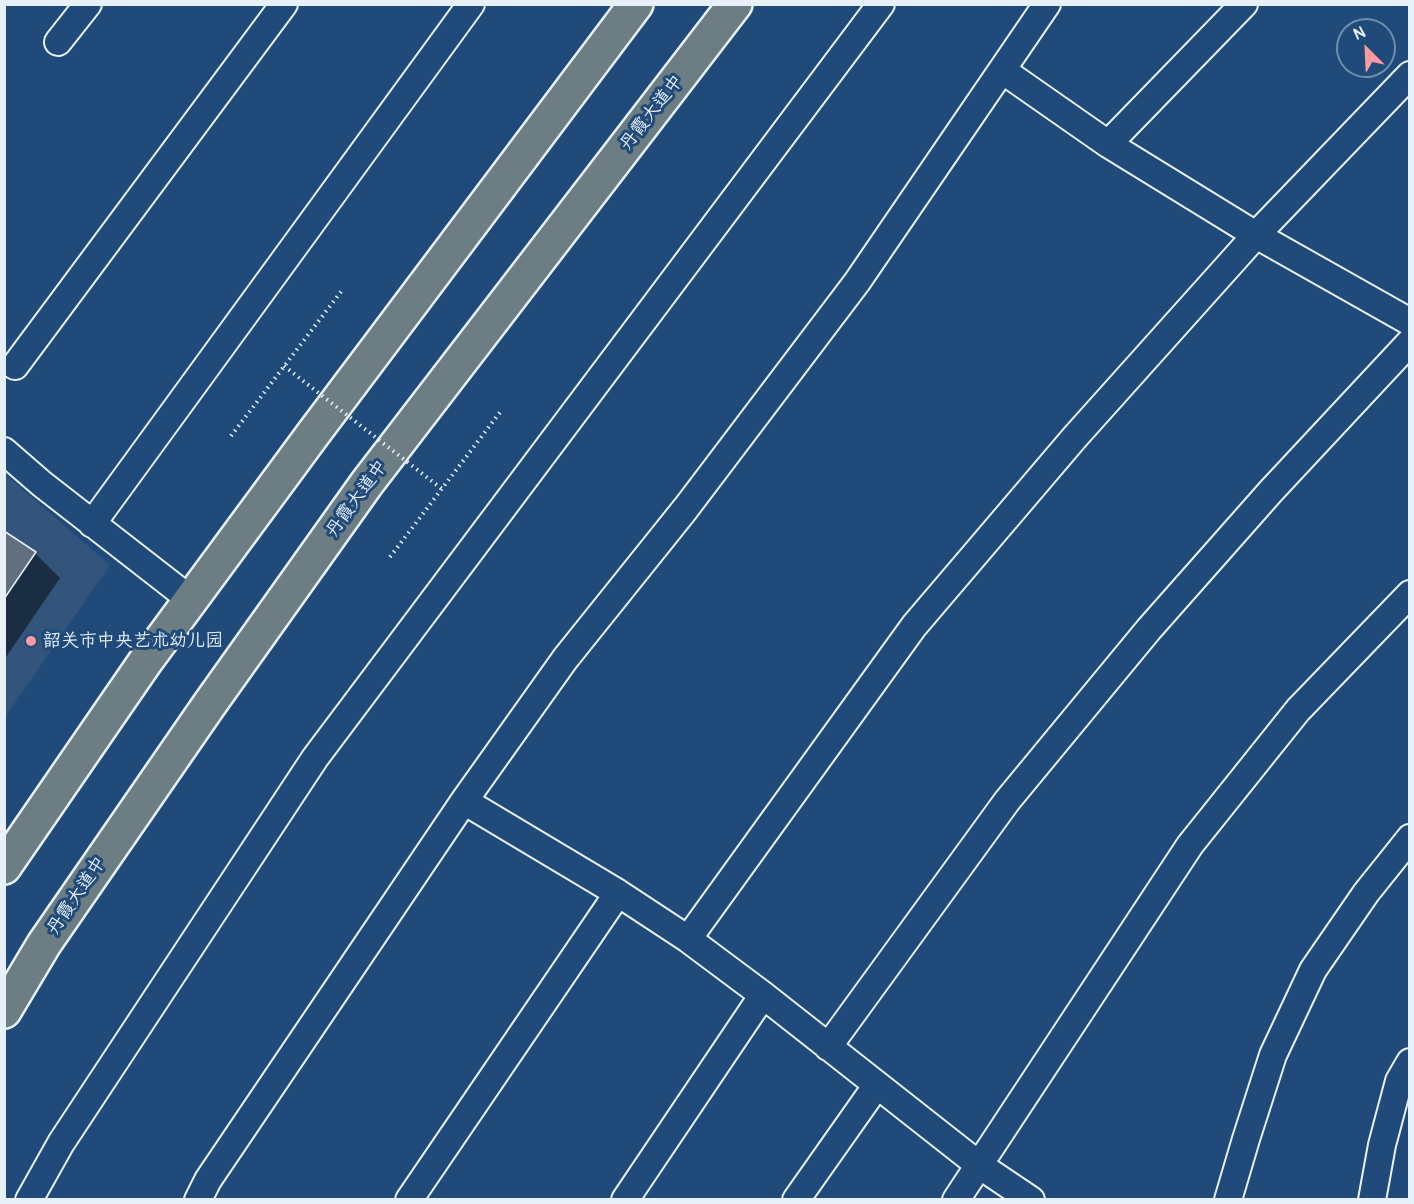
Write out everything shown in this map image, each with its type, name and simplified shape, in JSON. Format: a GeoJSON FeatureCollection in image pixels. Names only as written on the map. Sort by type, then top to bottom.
{"type":"FeatureCollection","features":[{"type":"Feature","properties":{"kind":"main road"},"geometry":{"type":"LineString","coordinates":[[4,867],[145,662],[636,4]]}},
{"type":"Feature","properties":{"kind":"main road","name":"丹霞大道中"},"geometry":{"type":"LineString","coordinates":[[4,1011],[44,944],[360,492],[735,4]]}},
{"type":"Feature","properties":{"kind":"street"},"geometry":{"type":"LineString","coordinates":[[58,42],[88,4]]}},
{"type":"Feature","properties":{"kind":"street"},"geometry":{"type":"LineString","coordinates":[[15,366],[284,4]]}},
{"type":"Feature","properties":{"kind":"street"},"geometry":{"type":"LineString","coordinates":[[92,524],[471,4]]}},
{"type":"Feature","properties":{"kind":"street"},"geometry":{"type":"LineString","coordinates":[[29,1200],[61,1143],[315,758],[881,4]]}},
{"type":"Feature","properties":{"kind":"street"},"geometry":{"type":"LineString","coordinates":[[198,1200],[208,1180],[464,801],[565,660],[694,499],[857,282],[1047,4]]}},
{"type":"Feature","properties":{"kind":"street"},"geometry":{"type":"LineString","coordinates":[[1108,144],[1244,4]]}},
{"type":"Feature","properties":{"kind":"street"},"geometry":{"type":"LineString","coordinates":[[1002,70],[1108,144],[1256,235],[1410,322]]}},
{"type":"Feature","properties":{"kind":"street"},"geometry":{"type":"LineString","coordinates":[[688,939],[914,626],[1075,437],[1256,235],[1410,75]]}},
{"type":"Feature","properties":{"kind":"street"},"geometry":{"type":"LineString","coordinates":[[828,1047],[1007,801],[1134,647],[1271,491],[1410,342]]}},
{"type":"Feature","properties":{"kind":"street"},"geometry":{"type":"LineString","coordinates":[[4,451],[92,524],[191,600]]}},
{"type":"Feature","properties":{"kind":"street"},"geometry":{"type":"LineString","coordinates":[[956,1200],[1190,845],[1298,710],[1410,594]]}},
{"type":"Feature","properties":{"kind":"street"},"geometry":{"type":"LineString","coordinates":[[464,801],[618,893],[688,939],[764,995],[979,1165],[1031,1200]]}},
{"type":"Feature","properties":{"kind":"street"},"geometry":{"type":"LineString","coordinates":[[1228,1200],[1273,1055],[1313,970],[1366,893],[1410,838]]}},
{"type":"Feature","properties":{"kind":"street"},"geometry":{"type":"LineString","coordinates":[[409,1200],[618,893]]}},
{"type":"Feature","properties":{"kind":"street"},"geometry":{"type":"LineString","coordinates":[[625,1200],[764,995]]}},
{"type":"Feature","properties":{"kind":"street"},"geometry":{"type":"LineString","coordinates":[[1372,1200],[1382,1145],[1399,1081],[1410,1062]]}},
{"type":"Feature","properties":{"kind":"street"},"geometry":{"type":"LineString","coordinates":[[796,1200],[877,1084]]}},
{"type":"Feature","properties":{"kind":"path"},"geometry":{"type":"LineString","coordinates":[[231,436],[343,290]]}},
{"type":"Feature","properties":{"kind":"path"},"geometry":{"type":"LineString","coordinates":[[285,366],[442,489]]}},
{"type":"Feature","properties":{"kind":"path"},"geometry":{"type":"LineString","coordinates":[[390,557],[501,411]]}},
{"type":"Feature","properties":{"kind":"shaded area","name":"韶关市中央艺术幼儿园"},"geometry":{"type":"Polygon","coordinates":[[[5,474],[110,565],[5,717],[5,474]]]}},
{"type":"Feature","properties":{"kind":"building"},"geometry":{"type":"Polygon","coordinates":[[[4,531],[36,552],[4,599],[4,531]]]}},
{"type":"Feature","properties":{"kind":"place","name":"韶关市中央艺术幼儿园"},"geometry":{"type":"Point","coordinates":[31,641]}}]}
